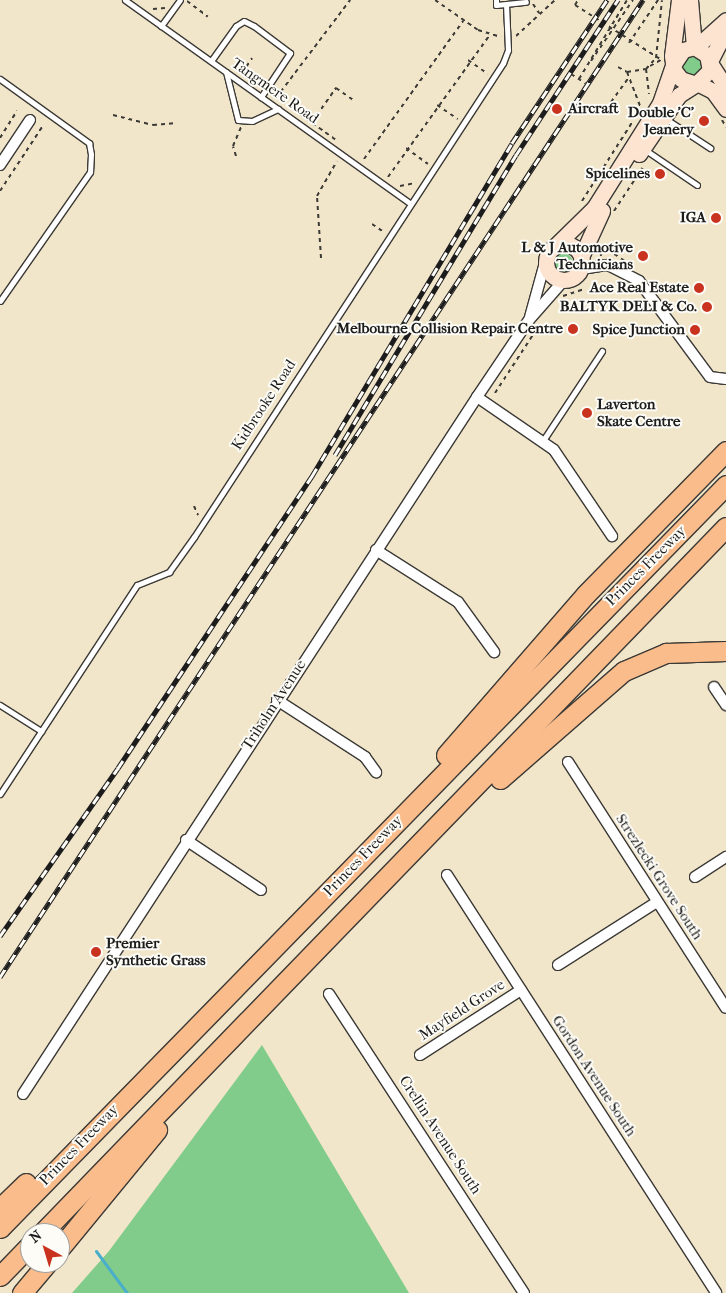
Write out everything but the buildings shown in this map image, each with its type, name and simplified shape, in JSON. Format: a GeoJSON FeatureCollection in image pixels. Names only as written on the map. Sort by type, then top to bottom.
{"type":"FeatureCollection","features":[{"type":"Feature","properties":{"kind":"highway"},"geometry":{"type":"LineString","coordinates":[[325,896],[515,673],[726,450]]}},
{"type":"Feature","properties":{"kind":"highway","name":"Princes Freeway"},"geometry":{"type":"LineString","coordinates":[[0,1228],[113,1110],[325,896],[726,485]]}},
{"type":"Feature","properties":{"kind":"highway","name":"Princes Freeway"},"geometry":{"type":"LineString","coordinates":[[52,1223],[726,527]]}},
{"type":"Feature","properties":{"kind":"highway"},"geometry":{"type":"LineString","coordinates":[[384,880],[624,671],[666,653],[726,651]]}},
{"type":"Feature","properties":{"kind":"highway"},"geometry":{"type":"LineString","coordinates":[[70,1236],[240,1028]]}},
{"type":"Feature","properties":{"kind":"highway"},"geometry":{"type":"LineString","coordinates":[[0,1208],[54,1155],[113,1110]]}},
{"type":"Feature","properties":{"kind":"highway"},"geometry":{"type":"LineString","coordinates":[[0,1276],[20,1255]]}},
{"type":"Feature","properties":{"kind":"highway"},"geometry":{"type":"LineString","coordinates":[[22,1293],[39,1273]]}},
{"type":"Feature","properties":{"kind":"street"},"geometry":{"type":"LineString","coordinates":[[679,0],[674,66],[681,79],[696,83],[713,91],[726,109]]}},
{"type":"Feature","properties":{"kind":"street"},"geometry":{"type":"LineString","coordinates":[[690,0],[695,47],[710,62],[726,88]]}},
{"type":"Feature","properties":{"kind":"street"},"geometry":{"type":"LineString","coordinates":[[726,20],[695,47],[683,50],[674,66],[660,103],[594,208],[550,254],[552,276],[564,280],[577,274],[584,262],[593,225],[642,148],[682,92],[708,76],[710,62],[726,30]]}},
{"type":"Feature","properties":{"kind":"street"},"geometry":{"type":"LineString","coordinates":[[0,164],[30,120]]}},
{"type":"Feature","properties":{"kind":"street"},"geometry":{"type":"LineString","coordinates":[[550,254],[570,245],[584,262],[618,269],[647,288],[710,376],[726,379]]}},
{"type":"Feature","properties":{"kind":"street","name":"Triholm Avenue"},"geometry":{"type":"LineString","coordinates":[[529,320],[550,254]]}},
{"type":"Feature","properties":{"kind":"street","name":"Triholm Avenue"},"geometry":{"type":"LineString","coordinates":[[23,1094],[277,700],[477,397],[529,320],[564,280]]}},
{"type":"Feature","properties":{"kind":"street"},"geometry":{"type":"LineString","coordinates":[[477,397],[554,450],[612,536]]}},
{"type":"Feature","properties":{"kind":"street"},"geometry":{"type":"LineString","coordinates":[[376,550],[458,602],[494,652]]}},
{"type":"Feature","properties":{"kind":"street"},"geometry":{"type":"LineString","coordinates":[[714,687],[726,705]]}},
{"type":"Feature","properties":{"kind":"street"},"geometry":{"type":"LineString","coordinates":[[277,700],[365,757],[376,772]]}},
{"type":"Feature","properties":{"kind":"street","name":"Strezlecki Grove South"},"geometry":{"type":"LineString","coordinates":[[568,762],[726,1008]]}},
{"type":"Feature","properties":{"kind":"street"},"geometry":{"type":"LineString","coordinates":[[186,840],[260,890]]}},
{"type":"Feature","properties":{"kind":"street"},"geometry":{"type":"LineString","coordinates":[[695,877],[726,857]]}},
{"type":"Feature","properties":{"kind":"street","name":"Gordon Avenue South"},"geometry":{"type":"LineString","coordinates":[[447,875],[716,1293]]}},
{"type":"Feature","properties":{"kind":"street"},"geometry":{"type":"LineString","coordinates":[[558,965],[657,902]]}},
{"type":"Feature","properties":{"kind":"street","name":"Mayfield Grove"},"geometry":{"type":"LineString","coordinates":[[420,1055],[521,990]]}},
{"type":"Feature","properties":{"kind":"street","name":"Crellin Avenue South"},"geometry":{"type":"LineString","coordinates":[[329,994],[524,1293]]}},
{"type":"Feature","properties":{"kind":"lane","name":"Tangmere Road"},"geometry":{"type":"LineString","coordinates":[[125,0],[410,202]]}},
{"type":"Feature","properties":{"kind":"lane"},"geometry":{"type":"LineString","coordinates":[[161,26],[180,0]]}},
{"type":"Feature","properties":{"kind":"lane"},"geometry":{"type":"LineString","coordinates":[[496,0],[496,5],[529,1]]}},
{"type":"Feature","properties":{"kind":"lane","name":"Kidbrooke Road"},"geometry":{"type":"LineString","coordinates":[[0,794],[137,585],[169,572],[174,565],[410,202],[503,63],[506,37],[506,5]]}},
{"type":"Feature","properties":{"kind":"lane"},"geometry":{"type":"LineString","coordinates":[[210,61],[236,26],[248,22],[290,54],[261,97]]}},
{"type":"Feature","properties":{"kind":"lane"},"geometry":{"type":"LineString","coordinates":[[226,72],[233,113],[243,122],[278,109]]}},
{"type":"Feature","properties":{"kind":"lane"},"geometry":{"type":"LineString","coordinates":[[0,79],[89,143],[91,154],[90,172],[0,301]]}},
{"type":"Feature","properties":{"kind":"lane"},"geometry":{"type":"LineString","coordinates":[[664,118],[710,148]]}},
{"type":"Feature","properties":{"kind":"lane"},"geometry":{"type":"LineString","coordinates":[[642,148],[698,185]]}},
{"type":"Feature","properties":{"kind":"lane"},"geometry":{"type":"LineString","coordinates":[[542,442],[602,351]]}},
{"type":"Feature","properties":{"kind":"lane"},"geometry":{"type":"LineString","coordinates":[[0,705],[41,731]]}},
{"type":"Feature","properties":{"kind":"path"},"geometry":{"type":"LineString","coordinates":[[185,0],[208,16]]}},
{"type":"Feature","properties":{"kind":"path"},"geometry":{"type":"LineString","coordinates":[[189,3],[192,0]]}},
{"type":"Feature","properties":{"kind":"path"},"geometry":{"type":"LineString","coordinates":[[270,103],[350,0]]}},
{"type":"Feature","properties":{"kind":"path"},"geometry":{"type":"LineString","coordinates":[[435,0],[488,36],[506,37],[524,32],[539,13],[555,0]]}},
{"type":"Feature","properties":{"kind":"path"},"geometry":{"type":"LineString","coordinates":[[574,0],[575,5],[629,43],[656,58]]}},
{"type":"Feature","properties":{"kind":"path"},"geometry":{"type":"LineString","coordinates":[[575,5],[578,0]]}},
{"type":"Feature","properties":{"kind":"path"},"geometry":{"type":"LineString","coordinates":[[579,79],[627,0]]}},
{"type":"Feature","properties":{"kind":"path"},"geometry":{"type":"LineString","coordinates":[[590,61],[633,0]]}},
{"type":"Feature","properties":{"kind":"path"},"geometry":{"type":"LineString","coordinates":[[629,43],[658,0]]}},
{"type":"Feature","properties":{"kind":"path"},"geometry":{"type":"LineString","coordinates":[[626,72],[646,69],[656,58],[662,0]]}},
{"type":"Feature","properties":{"kind":"path"},"geometry":{"type":"LineString","coordinates":[[529,1],[539,13]]}},
{"type":"Feature","properties":{"kind":"path"},"geometry":{"type":"LineString","coordinates":[[146,5],[166,19]]}},
{"type":"Feature","properties":{"kind":"path"},"geometry":{"type":"LineString","coordinates":[[153,9],[168,6]]}},
{"type":"Feature","properties":{"kind":"path"},"geometry":{"type":"LineString","coordinates":[[364,159],[463,20]]}},
{"type":"Feature","properties":{"kind":"path"},"geometry":{"type":"LineString","coordinates":[[388,177],[488,36]]}},
{"type":"Feature","properties":{"kind":"path"},"geometry":{"type":"LineString","coordinates":[[503,43],[506,37]]}},
{"type":"Feature","properties":{"kind":"path"},"geometry":{"type":"LineString","coordinates":[[242,73],[252,58]]}},
{"type":"Feature","properties":{"kind":"path"},"geometry":{"type":"LineString","coordinates":[[469,61],[488,74]]}},
{"type":"Feature","properties":{"kind":"path"},"geometry":{"type":"LineString","coordinates":[[618,67],[626,72],[629,77],[641,108]]}},
{"type":"Feature","properties":{"kind":"path"},"geometry":{"type":"LineString","coordinates":[[235,68],[247,76]]}},
{"type":"Feature","properties":{"kind":"path"},"geometry":{"type":"LineString","coordinates":[[483,81],[492,68]]}},
{"type":"Feature","properties":{"kind":"path"},"geometry":{"type":"LineString","coordinates":[[590,187],[649,97],[646,69]]}},
{"type":"Feature","properties":{"kind":"path"},"geometry":{"type":"LineString","coordinates":[[571,74],[585,83]]}},
{"type":"Feature","properties":{"kind":"path"},"geometry":{"type":"LineString","coordinates":[[612,102],[629,77]]}},
{"type":"Feature","properties":{"kind":"path"},"geometry":{"type":"LineString","coordinates":[[312,122],[336,88],[353,100]]}},
{"type":"Feature","properties":{"kind":"path"},"geometry":{"type":"LineString","coordinates":[[266,90],[283,102]]}},
{"type":"Feature","properties":{"kind":"path"},"geometry":{"type":"LineString","coordinates":[[438,105],[458,119]]}},
{"type":"Feature","properties":{"kind":"path"},"geometry":{"type":"LineString","coordinates":[[290,107],[344,146]]}},
{"type":"Feature","properties":{"kind":"path"},"geometry":{"type":"LineString","coordinates":[[0,138],[18,111]]}},
{"type":"Feature","properties":{"kind":"path"},"geometry":{"type":"LineString","coordinates":[[454,125],[463,112]]}},
{"type":"Feature","properties":{"kind":"path"},"geometry":{"type":"LineString","coordinates":[[113,115],[153,125],[176,124]]}},
{"type":"Feature","properties":{"kind":"path"},"geometry":{"type":"LineString","coordinates":[[236,156],[234,146],[243,122]]}},
{"type":"Feature","properties":{"kind":"path"},"geometry":{"type":"LineString","coordinates":[[0,191],[42,127]]}},
{"type":"Feature","properties":{"kind":"path"},"geometry":{"type":"LineString","coordinates":[[407,149],[428,164]]}},
{"type":"Feature","properties":{"kind":"path"},"geometry":{"type":"LineString","coordinates":[[321,258],[317,196],[342,154]]}},
{"type":"Feature","properties":{"kind":"path"},"geometry":{"type":"LineString","coordinates":[[424,170],[434,156]]}},
{"type":"Feature","properties":{"kind":"path"},"geometry":{"type":"LineString","coordinates":[[361,157],[372,165]]}},
{"type":"Feature","properties":{"kind":"path"},"geometry":{"type":"LineString","coordinates":[[380,171],[391,180]]}},
{"type":"Feature","properties":{"kind":"path"},"geometry":{"type":"LineString","coordinates":[[398,186],[417,181]]}},
{"type":"Feature","properties":{"kind":"path"},"geometry":{"type":"LineString","coordinates":[[372,224],[384,232]]}},
{"type":"Feature","properties":{"kind":"path"},"geometry":{"type":"LineString","coordinates":[[558,298],[582,290]]}},
{"type":"Feature","properties":{"kind":"path"},"geometry":{"type":"LineString","coordinates":[[495,393],[542,320]]}},
{"type":"Feature","properties":{"kind":"green space"},"geometry":{"type":"Polygon","coordinates":[[[692,55],[699,58],[702,65],[699,72],[692,75],[685,72],[682,65],[685,58],[692,55]]]}},
{"type":"Feature","properties":{"kind":"green space"},"geometry":{"type":"Polygon","coordinates":[[[563,253],[570,256],[573,263],[570,270],[563,273],[556,270],[553,263],[556,256],[563,253]]]}},
{"type":"Feature","properties":{"kind":"green space"},"geometry":{"type":"Polygon","coordinates":[[[262,1045],[409,1293],[72,1293],[109,1251],[262,1045]]]}},
{"type":"Feature","properties":{"kind":"waterway"},"geometry":{"type":"LineString","coordinates":[[96,1251],[127,1293]]}},
{"type":"Feature","properties":{"kind":"railway"},"geometry":{"type":"LineString","coordinates":[[0,936],[118,768],[312,476],[512,143],[607,0]]}},
{"type":"Feature","properties":{"kind":"railway"},"geometry":{"type":"LineString","coordinates":[[335,455],[516,155],[618,0]]}},
{"type":"Feature","properties":{"kind":"railway"},"geometry":{"type":"LineString","coordinates":[[0,977],[643,0]]}},
{"type":"Feature","properties":{"kind":"place","name":"Aircraft"},"geometry":{"type":"Point","coordinates":[557,109]}},
{"type":"Feature","properties":{"kind":"place","name":"Double 'C' Jeanery"},"geometry":{"type":"Point","coordinates":[704,121]}},
{"type":"Feature","properties":{"kind":"place","name":"Spicelines"},"geometry":{"type":"Point","coordinates":[660,174]}},
{"type":"Feature","properties":{"kind":"place","name":"IGA"},"geometry":{"type":"Point","coordinates":[716,218]}},
{"type":"Feature","properties":{"kind":"place","name":"L & J Automotive Technicians"},"geometry":{"type":"Point","coordinates":[643,256]}},
{"type":"Feature","properties":{"kind":"place","name":"Ace Real Estate"},"geometry":{"type":"Point","coordinates":[699,288]}},
{"type":"Feature","properties":{"kind":"place","name":"BALTYK DELI & Co."},"geometry":{"type":"Point","coordinates":[707,307]}},
{"type":"Feature","properties":{"kind":"place","name":"Melbourne Collision Repair Centre"},"geometry":{"type":"Point","coordinates":[573,329]}},
{"type":"Feature","properties":{"kind":"place","name":"Spice Junction"},"geometry":{"type":"Point","coordinates":[695,330]}},
{"type":"Feature","properties":{"kind":"place","name":"Laverton Skate Centre"},"geometry":{"type":"Point","coordinates":[587,413]}},
{"type":"Feature","properties":{"kind":"place","name":"Premier Synthetic Grass"},"geometry":{"type":"Point","coordinates":[96,952]}}]}
